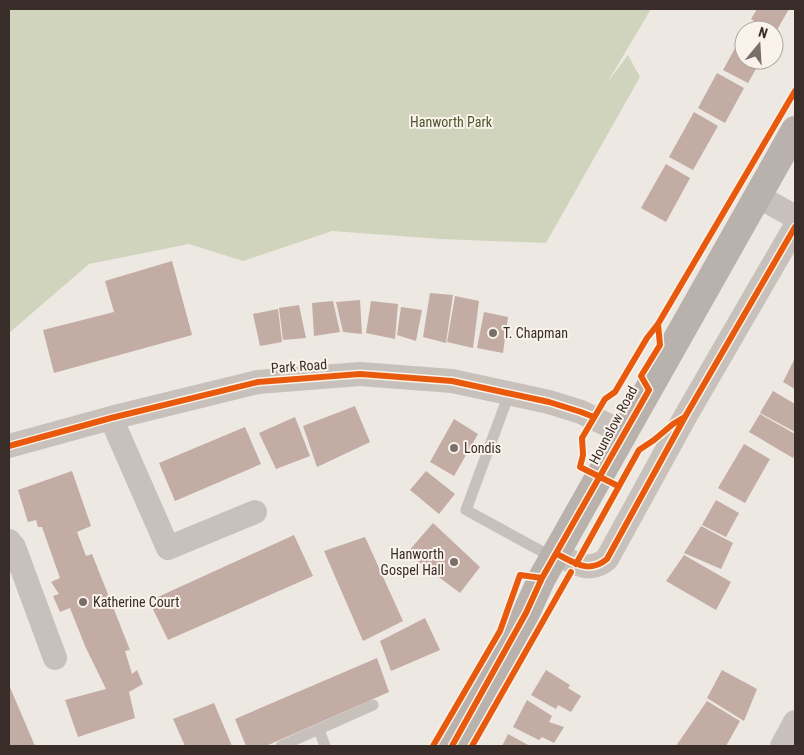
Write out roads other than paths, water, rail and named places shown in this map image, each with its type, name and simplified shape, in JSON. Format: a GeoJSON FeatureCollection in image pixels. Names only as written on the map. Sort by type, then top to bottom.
{"type":"FeatureCollection","features":[{"type":"Feature","properties":{"kind":"main road","name":"Hounslow Road"},"geometry":{"type":"LineString","coordinates":[[452,746],[526,613],[542,578],[795,130]]}},
{"type":"Feature","properties":{"kind":"street"},"geometry":{"type":"LineString","coordinates":[[758,196],[795,217]]}},
{"type":"Feature","properties":{"kind":"street"},"geometry":{"type":"LineString","coordinates":[[555,556],[589,567],[599,566],[607,559],[685,417],[795,227]]}},
{"type":"Feature","properties":{"kind":"street","name":"Park Road"},"geometry":{"type":"LineString","coordinates":[[9,446],[111,418],[258,382],[360,374],[452,381],[549,402],[582,412],[624,433]]}},
{"type":"Feature","properties":{"kind":"street"},"geometry":{"type":"LineString","coordinates":[[111,418],[168,548],[255,512]]}},
{"type":"Feature","properties":{"kind":"street"},"geometry":{"type":"LineString","coordinates":[[9,541],[14,547],[55,658]]}},
{"type":"Feature","properties":{"kind":"street"},"geometry":{"type":"LineString","coordinates":[[782,746],[795,722]]}},
{"type":"Feature","properties":{"kind":"lane"},"geometry":{"type":"LineString","coordinates":[[509,394],[466,510],[555,556]]}},
{"type":"Feature","properties":{"kind":"lane"},"geometry":{"type":"LineString","coordinates":[[281,746],[373,705]]}},
{"type":"Feature","properties":{"kind":"lane"},"geometry":{"type":"LineString","coordinates":[[319,730],[325,746]]}},
{"type":"Feature","properties":{"kind":"place","name":"T. Chapman"},"geometry":{"type":"Point","coordinates":[493,333]}},
{"type":"Feature","properties":{"kind":"place","name":"Londis"},"geometry":{"type":"Point","coordinates":[454,448]}},
{"type":"Feature","properties":{"kind":"place","name":"Hanworth Gospel Hall"},"geometry":{"type":"Point","coordinates":[454,562]}},
{"type":"Feature","properties":{"kind":"place","name":"Katherine Court"},"geometry":{"type":"Point","coordinates":[83,602]}},
{"type":"Feature","properties":{"kind":"park label","name":"Hanworth Park"},"geometry":{"type":"Point","coordinates":[451,122]}}]}
